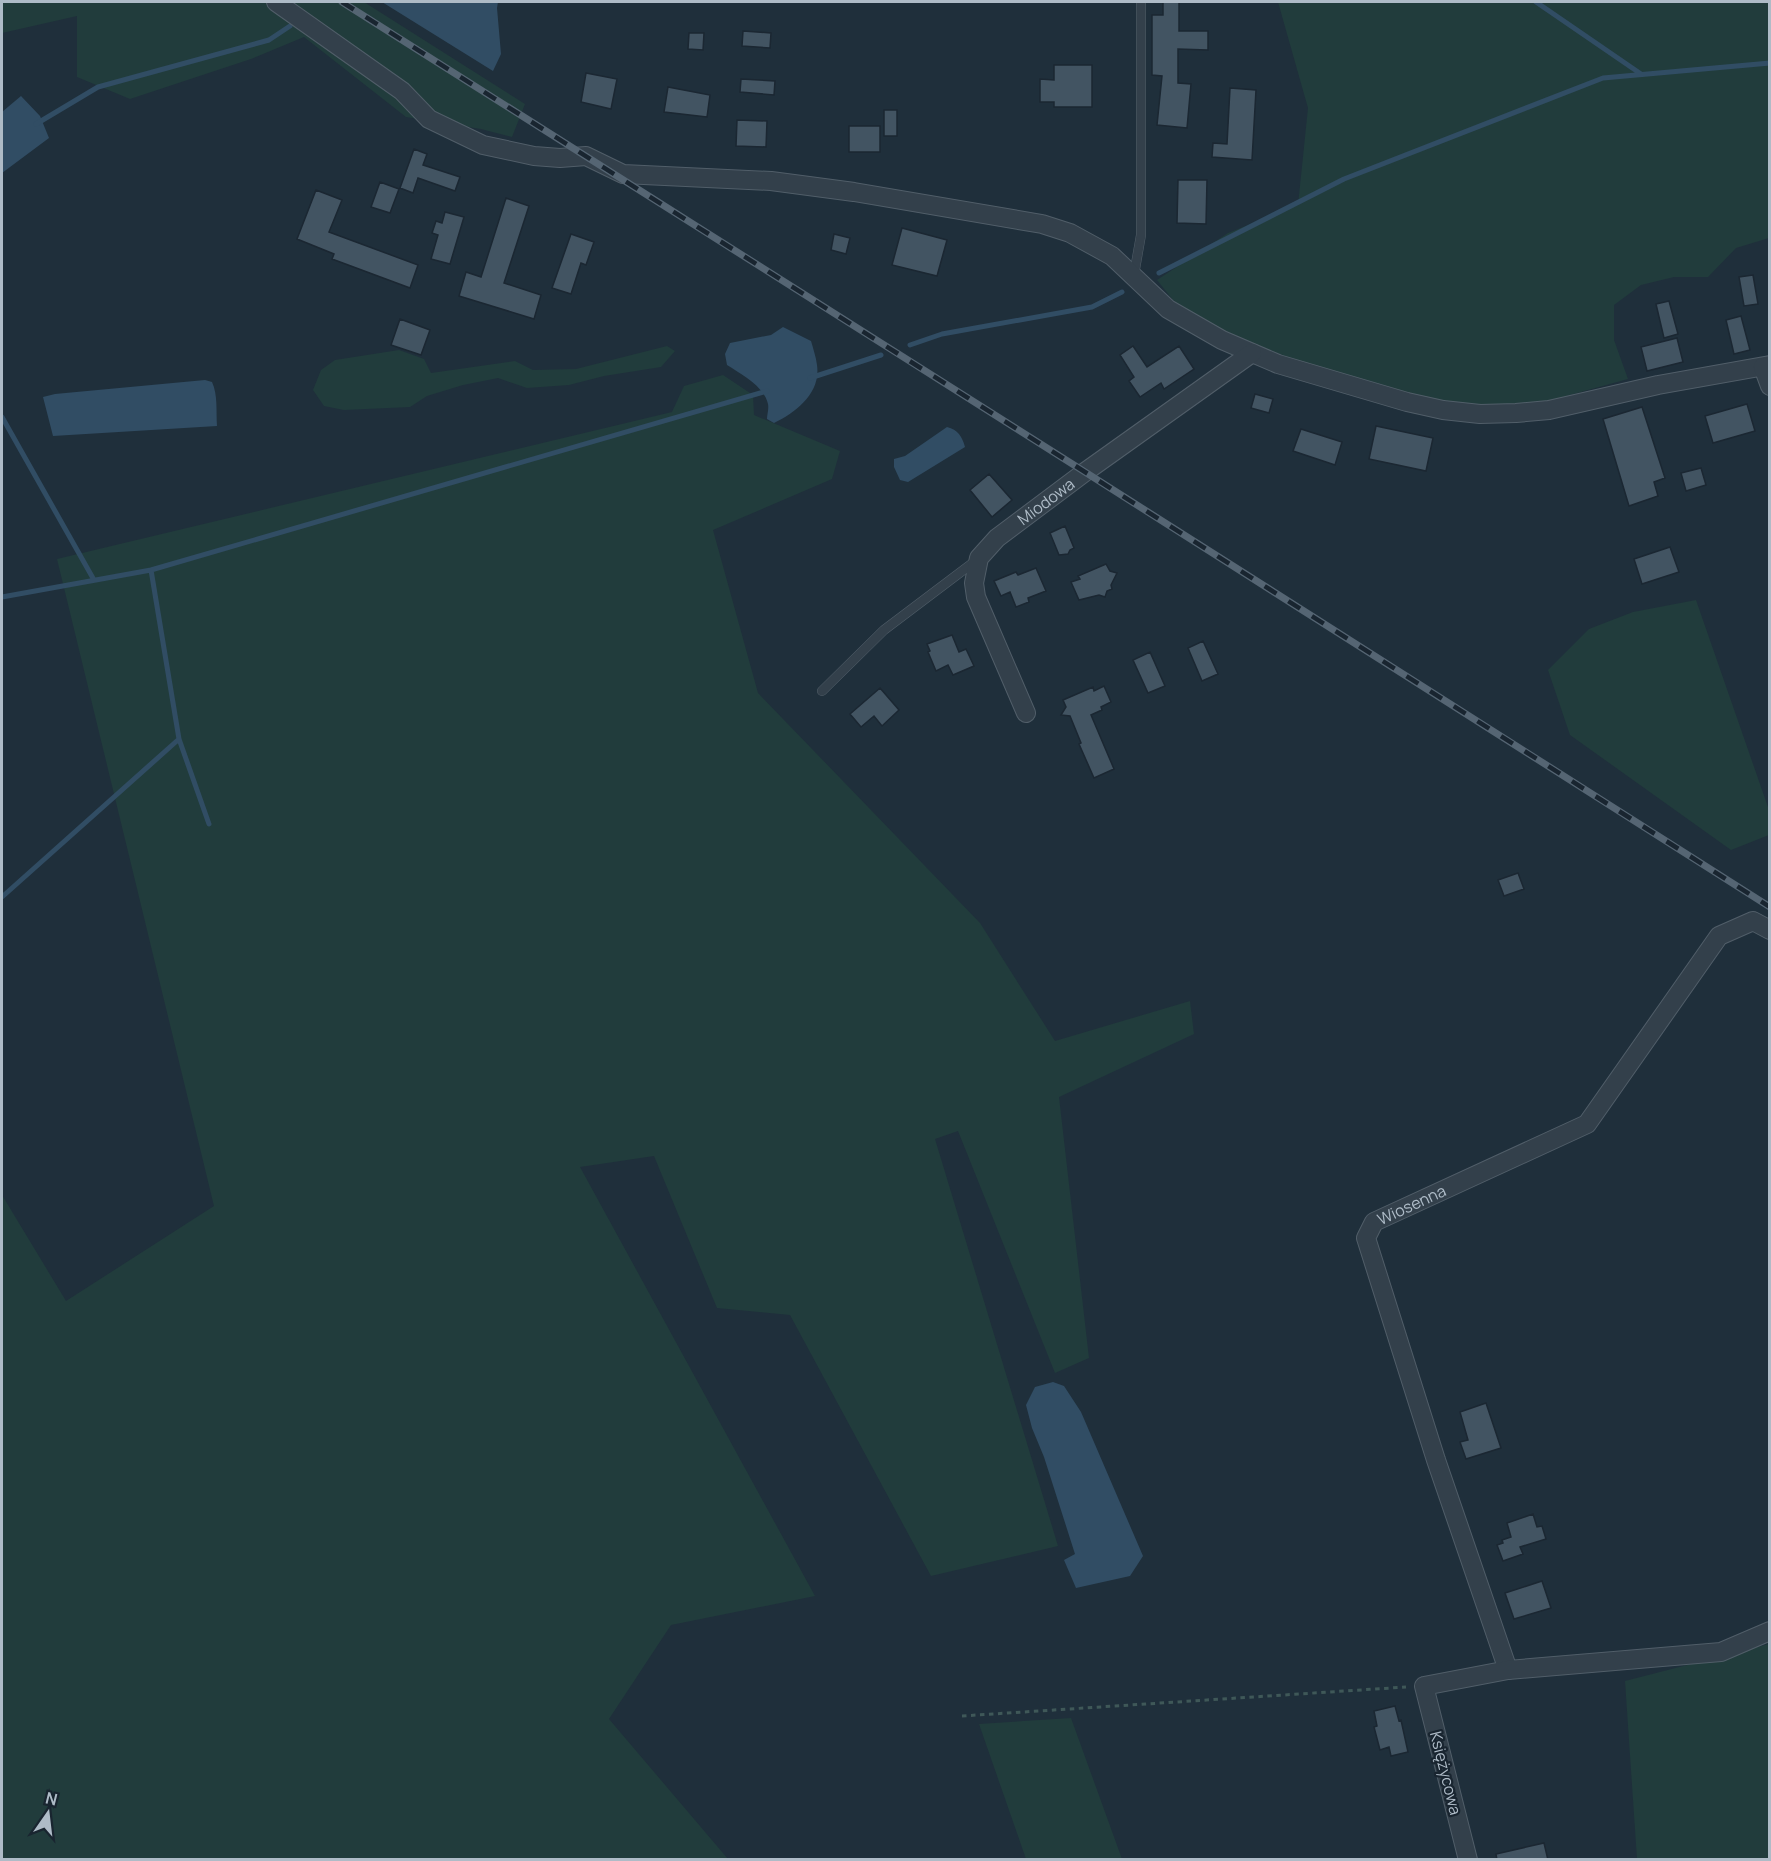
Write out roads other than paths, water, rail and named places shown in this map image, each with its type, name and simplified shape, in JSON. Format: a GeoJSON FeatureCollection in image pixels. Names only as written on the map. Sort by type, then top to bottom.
{"type":"FeatureCollection","features":[{"type":"Feature","properties":{"kind":"street"},"geometry":{"type":"LineString","coordinates":[[276,2],[402,91],[429,119],[483,145],[534,156],[560,158],[586,156],[623,174],[771,181],[854,192],[1042,224],[1070,232],[1112,256],[1168,309],[1222,340],[1278,364],[1407,402],[1443,410],[1480,414],[1549,410],[1658,385],[1766,366],[1770,386]]}},
{"type":"Feature","properties":{"kind":"street","name":"Miodowa"},"geometry":{"type":"LineString","coordinates":[[979,558],[1006,531],[1252,353]]}},
{"type":"Feature","properties":{"kind":"street"},"geometry":{"type":"LineString","coordinates":[[979,558],[974,583],[976,597],[1026,713]]}},
{"type":"Feature","properties":{"kind":"street","name":"Wiosenna"},"geometry":{"type":"LineString","coordinates":[[1508,1670],[1436,1460],[1366,1238],[1374,1222],[1587,1124],[1719,936],[1753,921],[1770,930]]}},
{"type":"Feature","properties":{"kind":"street"},"geometry":{"type":"LineString","coordinates":[[1508,1670],[1721,1652],[1770,1631]]}},
{"type":"Feature","properties":{"kind":"street","name":"Księżycowa"},"geometry":{"type":"LineString","coordinates":[[1468,1860],[1424,1686],[1508,1670]]}},
{"type":"Feature","properties":{"kind":"lane"},"geometry":{"type":"LineString","coordinates":[[1134,275],[1141,236],[1141,2]]}},
{"type":"Feature","properties":{"kind":"lane"},"geometry":{"type":"LineString","coordinates":[[822,691],[884,630],[979,558]]}},
{"type":"Feature","properties":{"kind":"water"},"geometry":{"type":"Polygon","coordinates":[[[382,2],[498,2],[501,54],[493,71],[382,2]]]}},
{"type":"Feature","properties":{"kind":"water"},"geometry":{"type":"Polygon","coordinates":[[[21,96],[40,116],[49,138],[2,173],[2,112],[21,96]]]}},
{"type":"Feature","properties":{"kind":"water"},"geometry":{"type":"Polygon","coordinates":[[[783,327],[811,341],[817,362],[817,375],[811,393],[805,400],[791,413],[774,423],[767,419],[768,404],[762,392],[751,381],[727,365],[725,354],[730,343],[771,335],[783,327]]]}},
{"type":"Feature","properties":{"kind":"water"},"geometry":{"type":"Polygon","coordinates":[[[205,380],[212,382],[214,387],[217,426],[53,436],[43,397],[55,394],[205,380]]]}},
{"type":"Feature","properties":{"kind":"water"},"geometry":{"type":"Polygon","coordinates":[[[947,427],[959,434],[965,447],[908,482],[900,480],[894,467],[894,459],[905,456],[947,427]]]}},
{"type":"Feature","properties":{"kind":"water"},"geometry":{"type":"Polygon","coordinates":[[[1053,1382],[1064,1386],[1081,1412],[1143,1556],[1130,1576],[1076,1588],[1064,1560],[1075,1554],[1026,1405],[1035,1387],[1053,1382]]]}},
{"type":"Feature","properties":{"kind":"waterway"},"geometry":{"type":"LineString","coordinates":[[1536,2],[1641,74]]}},
{"type":"Feature","properties":{"kind":"waterway"},"geometry":{"type":"LineString","coordinates":[[36,124],[98,87],[269,40],[290,26]]}},
{"type":"Feature","properties":{"kind":"waterway"},"geometry":{"type":"LineString","coordinates":[[1159,273],[1344,179],[1603,78],[1770,63]]}},
{"type":"Feature","properties":{"kind":"waterway"},"geometry":{"type":"LineString","coordinates":[[910,345],[942,334],[1092,307],[1122,292]]}},
{"type":"Feature","properties":{"kind":"waterway"},"geometry":{"type":"LineString","coordinates":[[810,378],[881,355]]}},
{"type":"Feature","properties":{"kind":"waterway"},"geometry":{"type":"LineString","coordinates":[[2,597],[151,570],[767,391]]}},
{"type":"Feature","properties":{"kind":"waterway"},"geometry":{"type":"LineString","coordinates":[[2,417],[94,580]]}},
{"type":"Feature","properties":{"kind":"waterway"},"geometry":{"type":"LineString","coordinates":[[151,570],[179,739],[209,824]]}},
{"type":"Feature","properties":{"kind":"waterway"},"geometry":{"type":"LineString","coordinates":[[2,897],[179,739]]}},
{"type":"Feature","properties":{"kind":"railway"},"geometry":{"type":"LineString","coordinates":[[342,2],[1770,907]]}}]}
